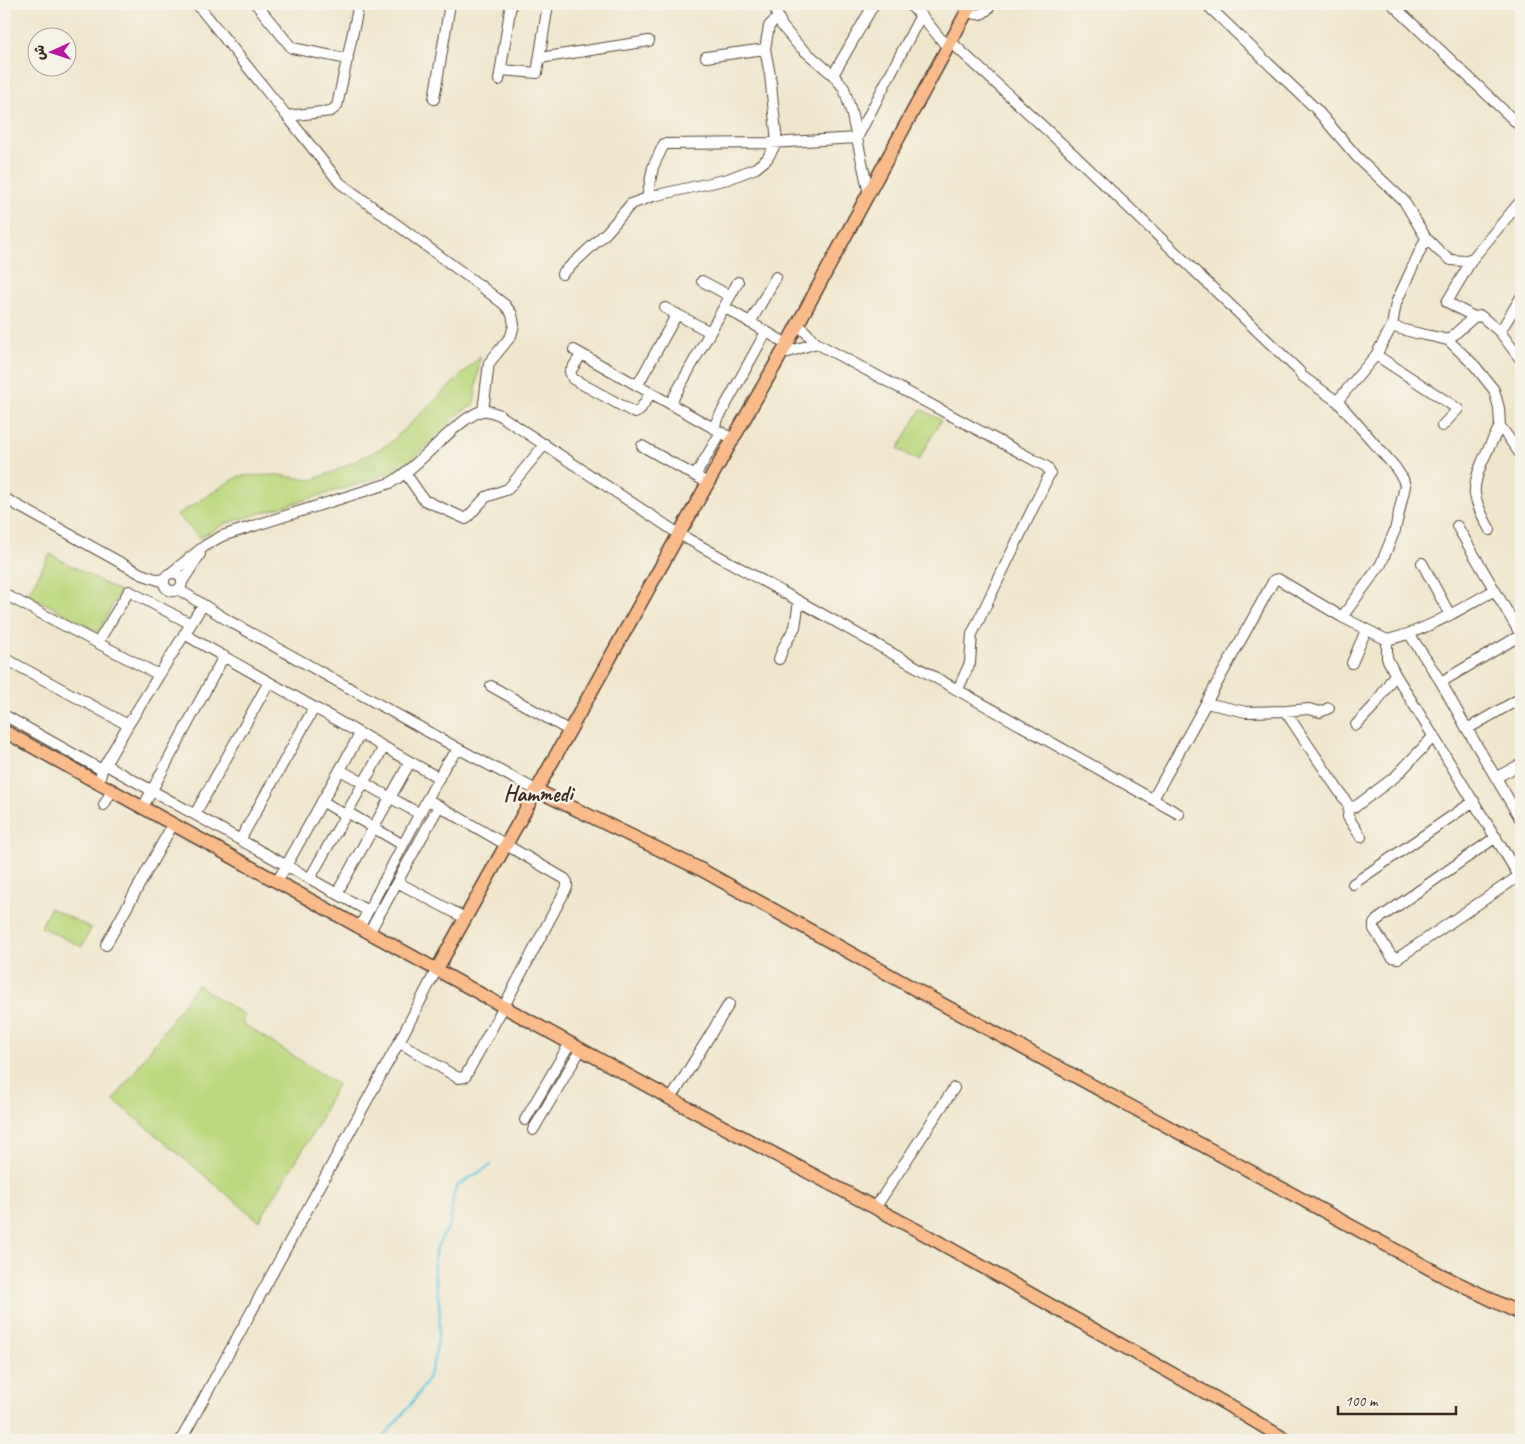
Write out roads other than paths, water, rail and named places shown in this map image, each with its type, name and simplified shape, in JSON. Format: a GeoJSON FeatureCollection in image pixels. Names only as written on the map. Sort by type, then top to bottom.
{"type":"FeatureCollection","features":[{"type":"Feature","properties":{"kind":"main road"},"geometry":{"type":"LineString","coordinates":[[437,969],[679,534],[785,349],[970,7]]}},
{"type":"Feature","properties":{"kind":"main road"},"geometry":{"type":"LineString","coordinates":[[4,731],[102,773],[112,790],[172,824],[671,1099],[926,1234],[1286,1440]]}},
{"type":"Feature","properties":{"kind":"main road"},"geometry":{"type":"LineString","coordinates":[[536,790],[702,870],[1445,1277],[1521,1314]]}},
{"type":"Feature","properties":{"kind":"street"},"geometry":{"type":"LineString","coordinates":[[197,4],[340,183],[478,284],[505,305],[512,314],[514,325],[511,336],[489,363],[483,411]]}},
{"type":"Feature","properties":{"kind":"street"},"geometry":{"type":"LineString","coordinates":[[256,4],[292,48],[348,59]]}},
{"type":"Feature","properties":{"kind":"street"},"geometry":{"type":"LineString","coordinates":[[287,116],[335,110],[359,4]]}},
{"type":"Feature","properties":{"kind":"street"},"geometry":{"type":"LineString","coordinates":[[434,99],[450,4]]}},
{"type":"Feature","properties":{"kind":"street"},"geometry":{"type":"LineString","coordinates":[[511,4],[500,75],[535,74],[538,71],[548,4]]}},
{"type":"Feature","properties":{"kind":"street"},"geometry":{"type":"LineString","coordinates":[[834,75],[874,4]]}},
{"type":"Feature","properties":{"kind":"street"},"geometry":{"type":"LineString","coordinates":[[908,4],[949,45],[1074,155],[1302,376],[1338,402],[1395,467],[1403,479],[1404,486],[1395,530],[1381,564],[1342,617]]}},
{"type":"Feature","properties":{"kind":"street"},"geometry":{"type":"LineString","coordinates":[[970,7],[975,14],[979,15],[985,13],[992,4]]}},
{"type":"Feature","properties":{"kind":"street"},"geometry":{"type":"LineString","coordinates":[[1206,4],[1316,109],[1357,157],[1404,201],[1426,238],[1451,260],[1464,261],[1472,258]]}},
{"type":"Feature","properties":{"kind":"street"},"geometry":{"type":"LineString","coordinates":[[1392,4],[1521,127]]}},
{"type":"Feature","properties":{"kind":"street"},"geometry":{"type":"LineString","coordinates":[[776,9],[782,26],[798,45],[834,75],[844,88],[852,111],[869,194]]}},
{"type":"Feature","properties":{"kind":"street"},"geometry":{"type":"LineString","coordinates":[[562,274],[607,232],[631,204],[647,198],[728,179],[756,168],[767,159],[777,142],[766,49],[769,26],[777,18],[776,9]]}},
{"type":"Feature","properties":{"kind":"street"},"geometry":{"type":"LineString","coordinates":[[857,138],[920,15]]}},
{"type":"Feature","properties":{"kind":"street"},"geometry":{"type":"LineString","coordinates":[[540,58],[649,40]]}},
{"type":"Feature","properties":{"kind":"street"},"geometry":{"type":"LineString","coordinates":[[706,57],[766,49]]}},
{"type":"Feature","properties":{"kind":"street"},"geometry":{"type":"LineString","coordinates":[[647,198],[653,167],[664,144],[777,142],[857,138]]}},
{"type":"Feature","properties":{"kind":"street"},"geometry":{"type":"LineString","coordinates":[[1474,317],[1447,302],[1472,258],[1519,204]]}},
{"type":"Feature","properties":{"kind":"street"},"geometry":{"type":"LineString","coordinates":[[1338,402],[1376,355],[1392,326],[1396,304],[1426,238]]}},
{"type":"Feature","properties":{"kind":"street"},"geometry":{"type":"LineString","coordinates":[[750,323],[776,277]]}},
{"type":"Feature","properties":{"kind":"street"},"geometry":{"type":"LineString","coordinates":[[702,281],[730,296]]}},
{"type":"Feature","properties":{"kind":"street"},"geometry":{"type":"LineString","coordinates":[[670,404],[738,282]]}},
{"type":"Feature","properties":{"kind":"street"},"geometry":{"type":"LineString","coordinates":[[1500,332],[1520,303]]}},
{"type":"Feature","properties":{"kind":"street"},"geometry":{"type":"LineString","coordinates":[[665,308],[710,332]]}},
{"type":"Feature","properties":{"kind":"street"},"geometry":{"type":"LineString","coordinates":[[724,308],[766,332],[785,349],[816,343]]}},
{"type":"Feature","properties":{"kind":"street"},"geometry":{"type":"LineString","coordinates":[[637,386],[677,314]]}},
{"type":"Feature","properties":{"kind":"street"},"geometry":{"type":"LineString","coordinates":[[1448,340],[1474,317],[1482,316],[1500,332],[1521,360]]}},
{"type":"Feature","properties":{"kind":"street"},"geometry":{"type":"LineString","coordinates":[[798,324],[816,343],[1048,467],[1050,470],[972,634],[970,663],[958,689]]}},
{"type":"Feature","properties":{"kind":"street"},"geometry":{"type":"LineString","coordinates":[[1392,326],[1448,340],[1475,366],[1494,390],[1499,408],[1500,426],[1475,480],[1475,494],[1479,509],[1490,530]]}},
{"type":"Feature","properties":{"kind":"street"},"geometry":{"type":"LineString","coordinates":[[695,476],[766,332]]}},
{"type":"Feature","properties":{"kind":"street"},"geometry":{"type":"LineString","coordinates":[[651,393],[641,417],[571,378],[571,370],[577,353],[651,393],[733,439]]}},
{"type":"Feature","properties":{"kind":"street"},"geometry":{"type":"LineString","coordinates":[[1376,355],[1458,408],[1442,426]]}},
{"type":"Feature","properties":{"kind":"street"},"geometry":{"type":"LineString","coordinates":[[206,545],[180,586],[174,591],[168,590],[164,582],[167,575],[206,545],[230,533],[383,486],[406,474],[468,417],[483,411],[498,414],[679,534],[1179,814]]}},
{"type":"Feature","properties":{"kind":"street"},"geometry":{"type":"LineString","coordinates":[[1500,426],[1521,455]]}},
{"type":"Feature","properties":{"kind":"street"},"geometry":{"type":"LineString","coordinates":[[406,474],[424,500],[466,518],[486,497],[508,489],[545,444]]}},
{"type":"Feature","properties":{"kind":"street"},"geometry":{"type":"LineString","coordinates":[[642,446],[708,483]]}},
{"type":"Feature","properties":{"kind":"street"},"geometry":{"type":"LineString","coordinates":[[4,498],[141,574],[164,582]]}},
{"type":"Feature","properties":{"kind":"street"},"geometry":{"type":"LineString","coordinates":[[1441,682],[1521,635],[1458,526]]}},
{"type":"Feature","properties":{"kind":"street"},"geometry":{"type":"LineString","coordinates":[[1422,563],[1450,615]]}},
{"type":"Feature","properties":{"kind":"street"},"geometry":{"type":"LineString","coordinates":[[171,573],[178,575],[180,586],[202,606],[459,750],[536,790]]}},
{"type":"Feature","properties":{"kind":"street"},"geometry":{"type":"LineString","coordinates":[[1152,799],[1274,580],[1278,579],[1342,617],[1387,640],[1410,635],[1495,590]]}},
{"type":"Feature","properties":{"kind":"street"},"geometry":{"type":"LineString","coordinates":[[98,642],[129,591],[191,624]]}},
{"type":"Feature","properties":{"kind":"street"},"geometry":{"type":"LineString","coordinates":[[4,594],[159,675]]}},
{"type":"Feature","properties":{"kind":"street"},"geometry":{"type":"LineString","coordinates":[[779,658],[795,626],[799,601]]}},
{"type":"Feature","properties":{"kind":"street"},"geometry":{"type":"LineString","coordinates":[[102,773],[128,725],[202,606]]}},
{"type":"Feature","properties":{"kind":"street"},"geometry":{"type":"LineString","coordinates":[[1352,663],[1366,630]]}},
{"type":"Feature","properties":{"kind":"street"},"geometry":{"type":"LineString","coordinates":[[184,634],[439,778]]}},
{"type":"Feature","properties":{"kind":"street"},"geometry":{"type":"LineString","coordinates":[[1410,635],[1441,682],[1466,730],[1497,777],[1521,820]]}},
{"type":"Feature","properties":{"kind":"street"},"geometry":{"type":"LineString","coordinates":[[1387,640],[1387,658],[1395,674],[1434,736],[1496,837],[1520,877],[1398,958],[1392,957],[1374,929],[1374,924],[1377,920],[1496,837]]}},
{"type":"Feature","properties":{"kind":"street"},"geometry":{"type":"LineString","coordinates":[[143,807],[224,656]]}},
{"type":"Feature","properties":{"kind":"street"},"geometry":{"type":"LineString","coordinates":[[4,658],[128,725]]}},
{"type":"Feature","properties":{"kind":"street"},"geometry":{"type":"LineString","coordinates":[[1356,725],[1375,704],[1395,674]]}},
{"type":"Feature","properties":{"kind":"street"},"geometry":{"type":"LineString","coordinates":[[195,814],[269,682]]}},
{"type":"Feature","properties":{"kind":"street"},"geometry":{"type":"LineString","coordinates":[[491,686],[570,731]]}},
{"type":"Feature","properties":{"kind":"street"},"geometry":{"type":"LineString","coordinates":[[1466,730],[1521,698]]}},
{"type":"Feature","properties":{"kind":"street"},"geometry":{"type":"LineString","coordinates":[[1206,703],[1246,712],[1285,712],[1309,709],[1320,712],[1329,708]]}},
{"type":"Feature","properties":{"kind":"street"},"geometry":{"type":"LineString","coordinates":[[240,840],[314,708]]}},
{"type":"Feature","properties":{"kind":"street"},"geometry":{"type":"LineString","coordinates":[[1285,712],[1351,810],[1361,837]]}},
{"type":"Feature","properties":{"kind":"street"},"geometry":{"type":"LineString","coordinates":[[4,714],[102,773],[151,790],[368,911]]}},
{"type":"Feature","properties":{"kind":"street"},"geometry":{"type":"LineString","coordinates":[[277,882],[360,734]]}},
{"type":"Feature","properties":{"kind":"street"},"geometry":{"type":"LineString","coordinates":[[1351,810],[1396,776],[1434,736]]}},
{"type":"Feature","properties":{"kind":"street"},"geometry":{"type":"LineString","coordinates":[[310,878],[384,747]]}},
{"type":"Feature","properties":{"kind":"street"},"geometry":{"type":"LineString","coordinates":[[364,931],[368,911],[446,764],[459,750]]}},
{"type":"Feature","properties":{"kind":"street"},"geometry":{"type":"LineString","coordinates":[[336,893],[410,762]]}},
{"type":"Feature","properties":{"kind":"street"},"geometry":{"type":"LineString","coordinates":[[1497,777],[1521,764]]}},
{"type":"Feature","properties":{"kind":"street"},"geometry":{"type":"LineString","coordinates":[[340,770],[420,814]]}},
{"type":"Feature","properties":{"kind":"street"},"geometry":{"type":"LineString","coordinates":[[104,806],[112,790]]}},
{"type":"Feature","properties":{"kind":"street"},"geometry":{"type":"LineString","coordinates":[[399,1042],[458,1078],[464,1077],[567,887],[565,879],[428,799]]}},
{"type":"Feature","properties":{"kind":"street"},"geometry":{"type":"LineString","coordinates":[[322,801],[403,845]]}},
{"type":"Feature","properties":{"kind":"street"},"geometry":{"type":"LineString","coordinates":[[1353,884],[1474,801]]}},
{"type":"Feature","properties":{"kind":"street"},"geometry":{"type":"LineString","coordinates":[[364,931],[397,882],[439,806]]}},
{"type":"Feature","properties":{"kind":"street"},"geometry":{"type":"LineString","coordinates":[[106,945],[172,824]]}},
{"type":"Feature","properties":{"kind":"street"},"geometry":{"type":"LineString","coordinates":[[397,882],[465,918]]}},
{"type":"Feature","properties":{"kind":"street"},"geometry":{"type":"LineString","coordinates":[[180,1440],[399,1042],[437,969]]}},
{"type":"Feature","properties":{"kind":"street"},"geometry":{"type":"LineString","coordinates":[[671,1099],[729,1004]]}},
{"type":"Feature","properties":{"kind":"street"},"geometry":{"type":"LineString","coordinates":[[525,1120],[576,1046]]}},
{"type":"Feature","properties":{"kind":"street"},"geometry":{"type":"LineString","coordinates":[[533,1130],[576,1046]]}},
{"type":"Feature","properties":{"kind":"street"},"geometry":{"type":"LineString","coordinates":[[875,1208],[954,1088]]}},
{"type":"Feature","properties":{"kind":"waterway"},"geometry":{"type":"LineString","coordinates":[[384,1440],[384,1436],[422,1389],[435,1357],[440,1314],[434,1270],[435,1253],[450,1223],[455,1190],[457,1186],[491,1165]]}},
{"type":"Feature","properties":{"kind":"district","name":"Hammedi"},"geometry":{"type":"Point","coordinates":[538,793]}}]}
